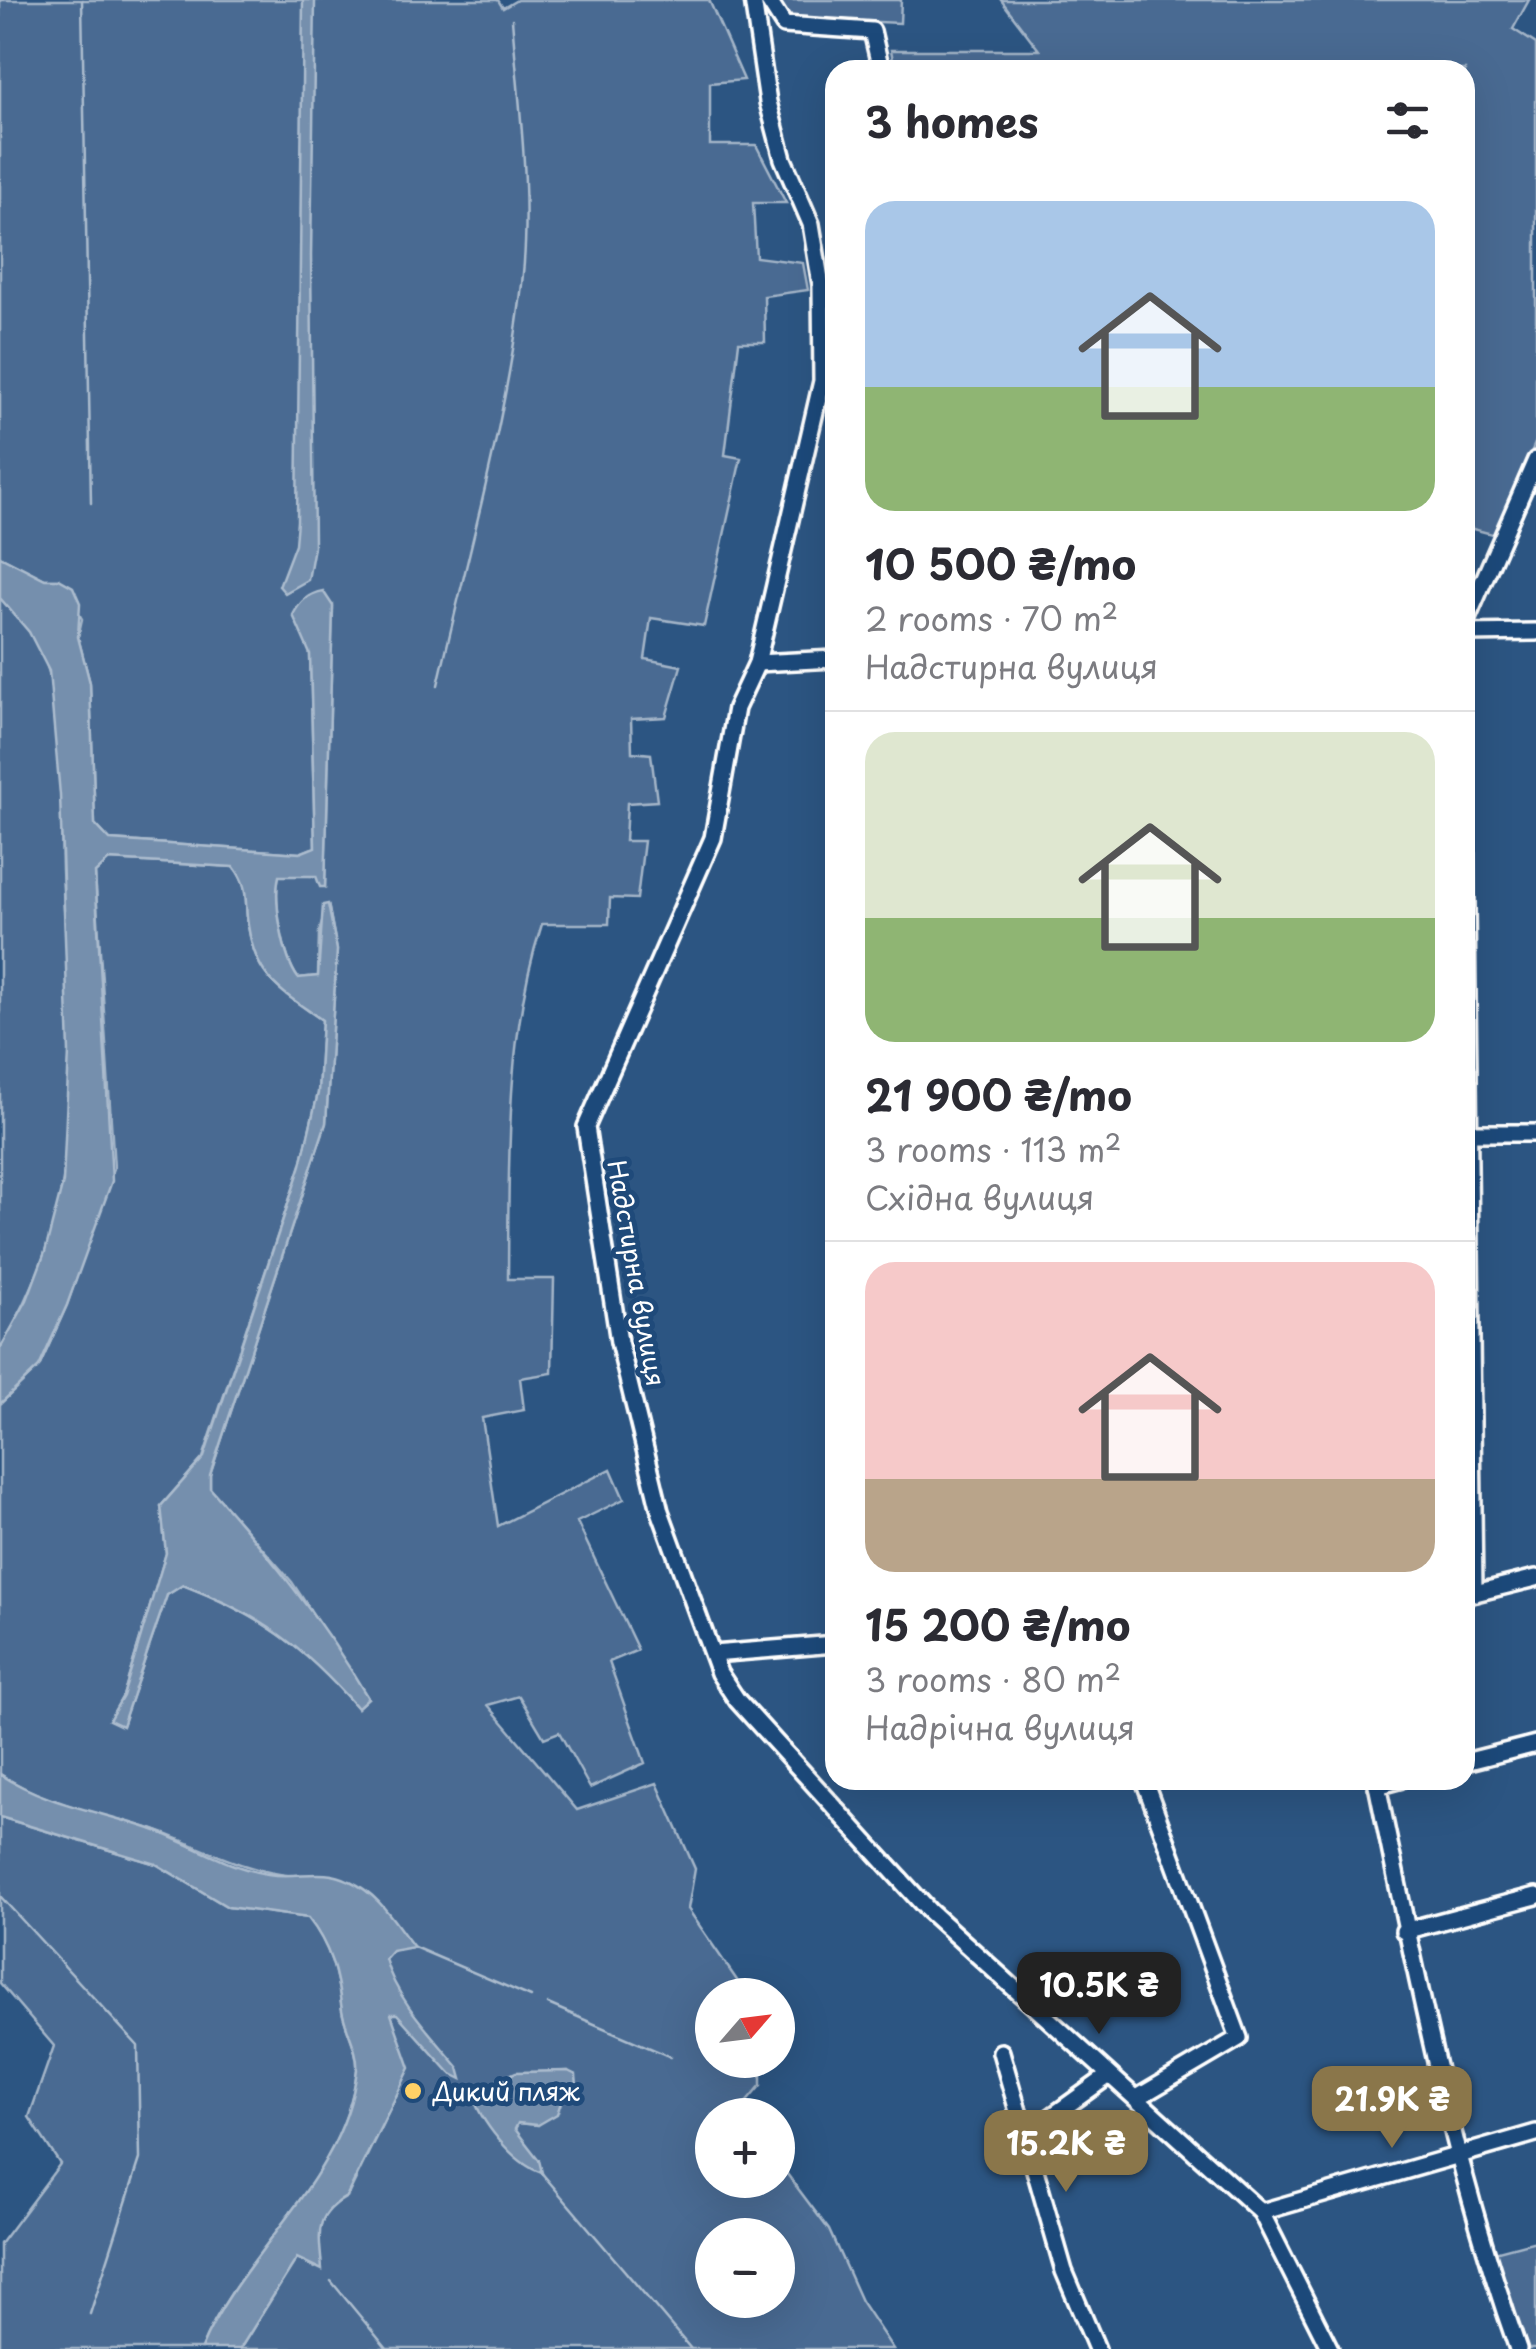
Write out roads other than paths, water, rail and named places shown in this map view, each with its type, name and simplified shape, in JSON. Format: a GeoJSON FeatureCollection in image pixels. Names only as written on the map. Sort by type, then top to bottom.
{"type":"FeatureCollection","features":[{"type":"Feature","properties":{"kind":"street","name":"Надстирна вулиця"},"geometry":{"type":"LineString","coordinates":[[753,0],[768,102],[782,159],[810,224],[821,285],[822,362],[814,417],[757,663],[736,708],[713,838],[586,1128],[624,1361],[660,1511],[713,1654],[737,1700],[929,1911],[1261,2212],[1330,2349]]}},
{"type":"Feature","properties":{"kind":"street"},"geometry":{"type":"LineString","coordinates":[[768,0],[784,25],[872,31],[879,60]]}},
{"type":"Feature","properties":{"kind":"street"},"geometry":{"type":"LineString","coordinates":[[1475,600],[1536,460]]}},
{"type":"Feature","properties":{"kind":"street"},"geometry":{"type":"LineString","coordinates":[[1475,633],[1536,632]]}},
{"type":"Feature","properties":{"kind":"street"},"geometry":{"type":"LineString","coordinates":[[757,663],[825,660]]}},
{"type":"Feature","properties":{"kind":"street"},"geometry":{"type":"LineString","coordinates":[[1475,1133],[1536,1133]]}},
{"type":"Feature","properties":{"kind":"street"},"geometry":{"type":"LineString","coordinates":[[1475,1593],[1536,1578]]}},
{"type":"Feature","properties":{"kind":"street"},"geometry":{"type":"LineString","coordinates":[[713,1654],[825,1645]]}},
{"type":"Feature","properties":{"kind":"street"},"geometry":{"type":"LineString","coordinates":[[1475,1759],[1536,1744]]}},
{"type":"Feature","properties":{"kind":"street"},"geometry":{"type":"LineString","coordinates":[[1137,2098],[1239,2038],[1148,1790]]}},
{"type":"Feature","properties":{"kind":"street"},"geometry":{"type":"LineString","coordinates":[[1378,1790],[1404,1932],[1456,2156],[1518,2349]]}},
{"type":"Feature","properties":{"kind":"street"},"geometry":{"type":"LineString","coordinates":[[1404,1932],[1536,1896]]}},
{"type":"Feature","properties":{"kind":"street"},"geometry":{"type":"LineString","coordinates":[[1001,2052],[1064,2271],[1097,2349]]}},
{"type":"Feature","properties":{"kind":"street"},"geometry":{"type":"LineString","coordinates":[[1026,2135],[1108,2076]]}},
{"type":"Feature","properties":{"kind":"street"},"geometry":{"type":"LineString","coordinates":[[1261,2212],[1536,2133]]}},
{"type":"Feature","properties":{"kind":"waterway"},"geometry":{"type":"LineString","coordinates":[[82,0],[91,503]]}},
{"type":"Feature","properties":{"kind":"waterway"},"geometry":{"type":"LineString","coordinates":[[438,685],[497,435],[522,284],[525,184],[512,19]]}},
{"type":"Feature","properties":{"kind":"waterway"},"geometry":{"type":"LineString","coordinates":[[0,1896],[138,2046],[140,2159],[90,2314]]}},
{"type":"Feature","properties":{"kind":"waterway"},"geometry":{"type":"LineString","coordinates":[[414,1947],[531,1997]]}},
{"type":"Feature","properties":{"kind":"waterway"},"geometry":{"type":"LineString","coordinates":[[548,2004],[671,2057]]}},
{"type":"Feature","properties":{"kind":"waterway"},"geometry":{"type":"LineString","coordinates":[[540,2171],[691,2349]]}},
{"type":"Feature","properties":{"kind":"waterway"},"geometry":{"type":"LineString","coordinates":[[331,2281],[387,2349]]}},
{"type":"Feature","properties":{"kind":"place","name":"Дикий пляж"},"geometry":{"type":"Point","coordinates":[413,2091]}}]}
